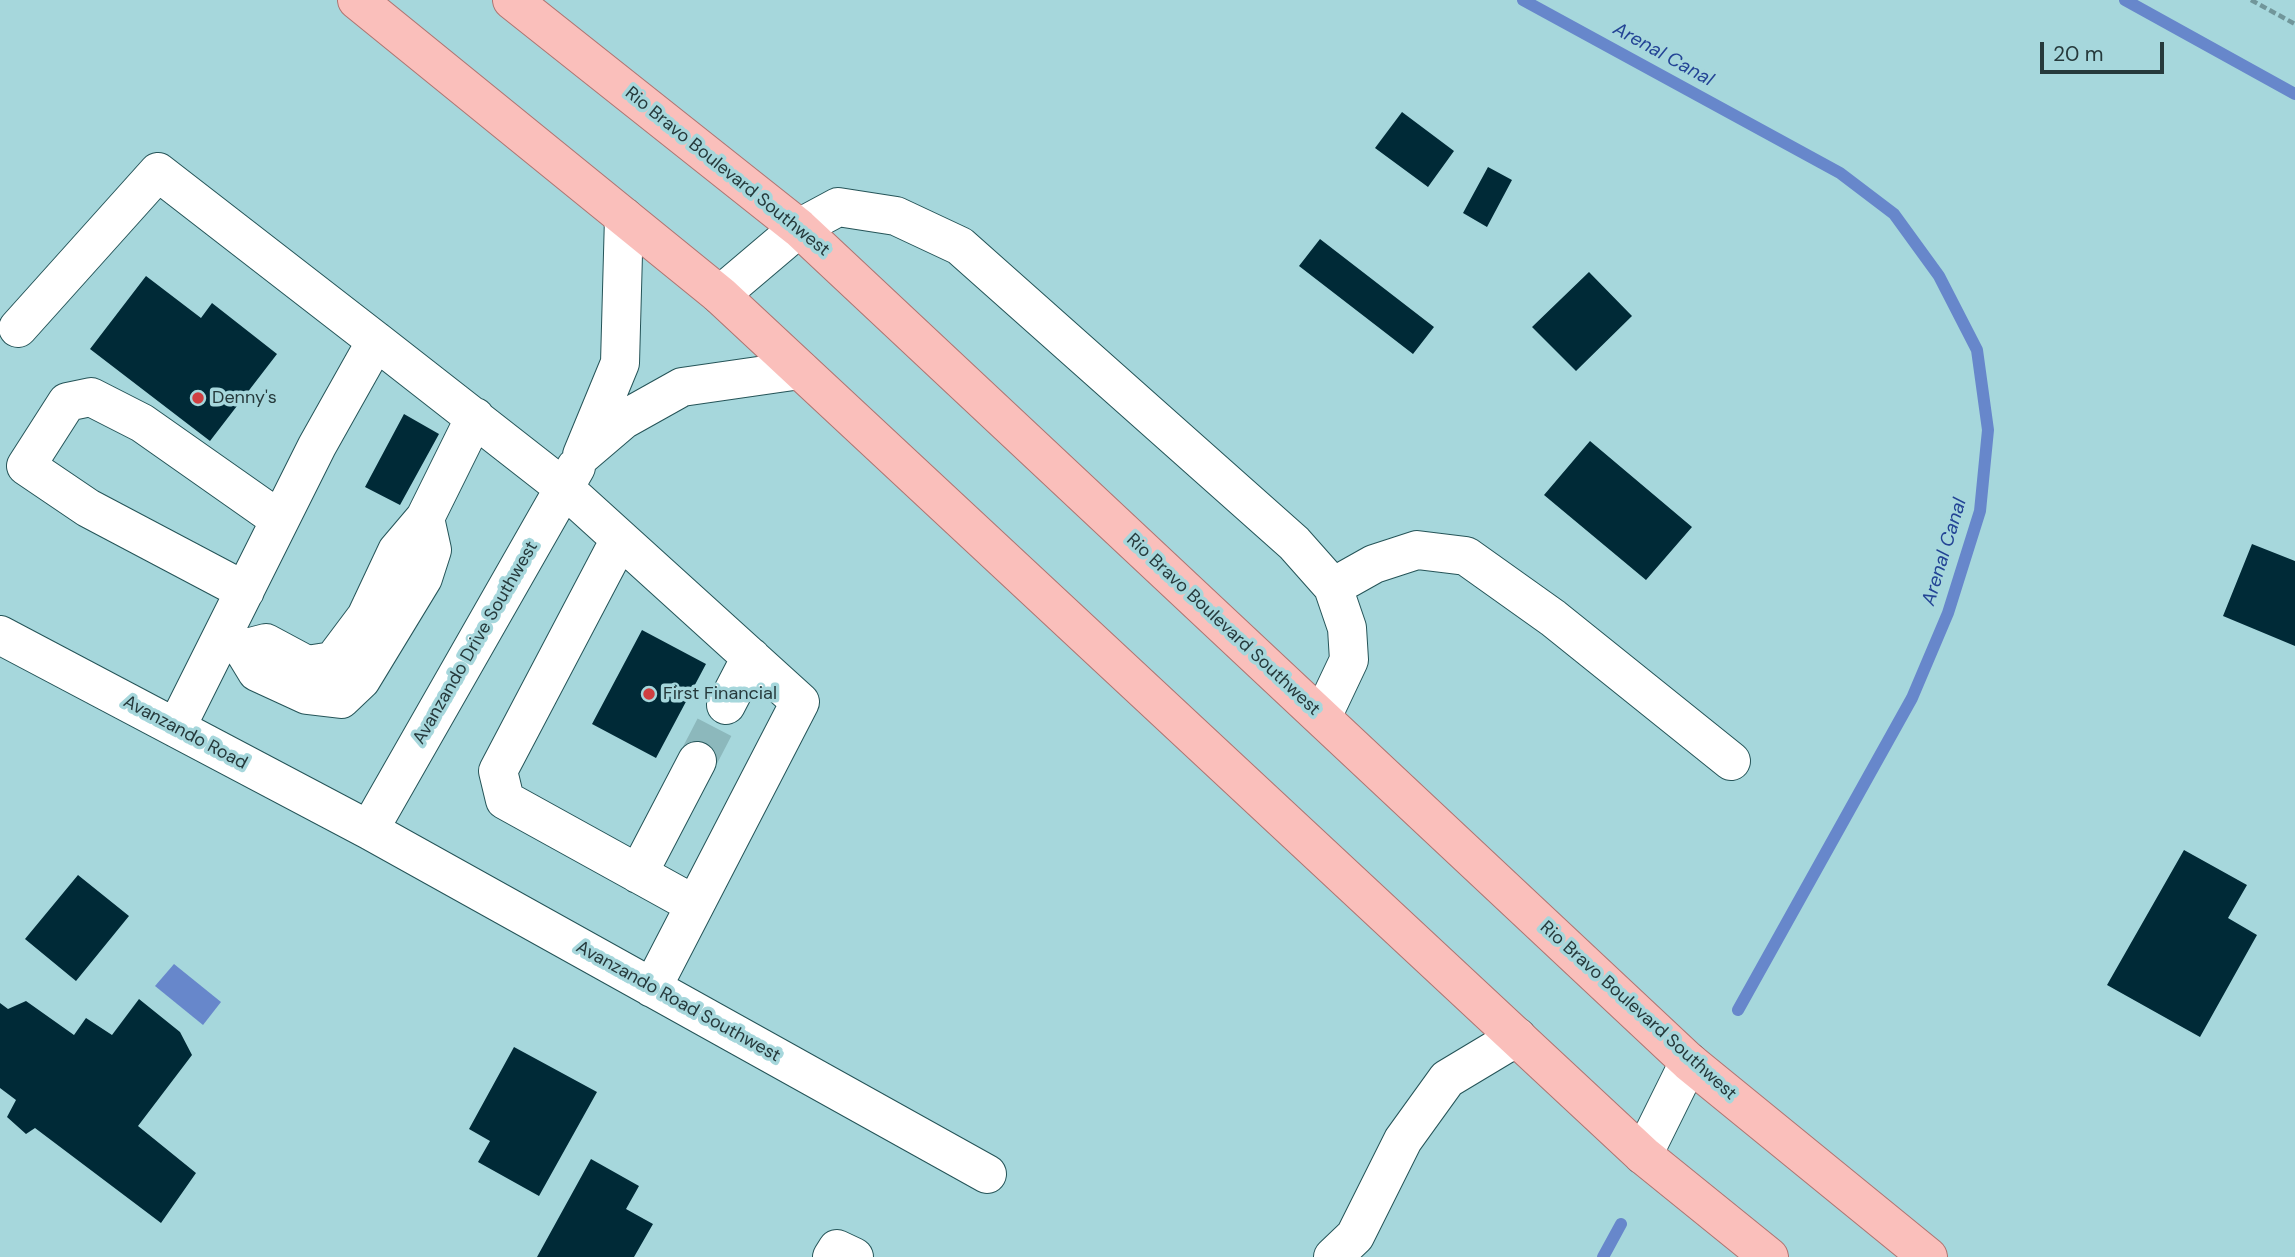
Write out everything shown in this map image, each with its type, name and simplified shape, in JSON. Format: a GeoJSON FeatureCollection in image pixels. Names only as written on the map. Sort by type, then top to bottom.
{"type":"FeatureCollection","features":[{"type":"Feature","properties":{"kind":"main road"},"geometry":{"type":"LineString","coordinates":[[357,0],[720,295],[1643,1155],[1769,1257]]}},
{"type":"Feature","properties":{"kind":"main road","name":"Rio Bravo Boulevard Southwest"},"geometry":{"type":"LineString","coordinates":[[512,0],[799,228],[1689,1062],[1927,1257]]}},
{"type":"Feature","properties":{"kind":"street"},"geometry":{"type":"LineString","coordinates":[[18,328],[159,172],[564,488],[800,702],[652,988]]}},
{"type":"Feature","properties":{"kind":"street"},"geometry":{"type":"LineString","coordinates":[[720,295],[799,228],[838,207],[897,216],[960,246],[1294,543],[1333,587],[1347,628],[1349,660],[1322,718]]}},
{"type":"Feature","properties":{"kind":"street"},"geometry":{"type":"LineString","coordinates":[[582,455],[620,363],[624,216]]}},
{"type":"Feature","properties":{"kind":"street"},"geometry":{"type":"LineString","coordinates":[[176,729],[233,643],[245,591],[317,446],[376,341]]}},
{"type":"Feature","properties":{"kind":"street"},"geometry":{"type":"LineString","coordinates":[[582,455],[623,420],[682,387],[800,370]]}},
{"type":"Feature","properties":{"kind":"street"},"geometry":{"type":"LineString","coordinates":[[245,591],[88,508],[26,466],[67,402],[91,397],[142,423],[280,520]]}},
{"type":"Feature","properties":{"kind":"street"},"geometry":{"type":"LineString","coordinates":[[233,643],[257,672],[307,695],[341,699],[361,680],[423,578],[432,550],[425,518],[475,416]]}},
{"type":"Feature","properties":{"kind":"street","name":"Avanzando Drive Southwest"},"geometry":{"type":"LineString","coordinates":[[369,830],[582,455]]}},
{"type":"Feature","properties":{"kind":"street"},"geometry":{"type":"LineString","coordinates":[[620,539],[498,771],[505,800],[695,905]]}},
{"type":"Feature","properties":{"kind":"street"},"geometry":{"type":"LineString","coordinates":[[1333,587],[1374,564],[1416,550],[1466,556],[1553,618],[1731,761]]}},
{"type":"Feature","properties":{"kind":"street","name":"Avanzando Road"},"geometry":{"type":"LineString","coordinates":[[0,635],[369,830]]}},
{"type":"Feature","properties":{"kind":"street"},"geometry":{"type":"LineString","coordinates":[[726,705],[751,657]]}},
{"type":"Feature","properties":{"kind":"street"},"geometry":{"type":"LineString","coordinates":[[638,874],[697,761]]}},
{"type":"Feature","properties":{"kind":"street","name":"Avanzando Road Southwest"},"geometry":{"type":"LineString","coordinates":[[369,830],[987,1174]]}},
{"type":"Feature","properties":{"kind":"street"},"geometry":{"type":"LineString","coordinates":[[1333,1257],[1355,1236],[1403,1140],[1447,1079],[1517,1037]]}},
{"type":"Feature","properties":{"kind":"street"},"geometry":{"type":"LineString","coordinates":[[1643,1155],[1689,1062]]}},
{"type":"Feature","properties":{"kind":"street"},"geometry":{"type":"LineString","coordinates":[[832,1257],[837,1249],[854,1257]]}},
{"type":"Feature","properties":{"kind":"path"},"geometry":{"type":"LineString","coordinates":[[2251,0],[2295,24]]}},
{"type":"Feature","properties":{"kind":"water"},"geometry":{"type":"Polygon","coordinates":[[[174,964],[221,1002],[203,1025],[155,986],[174,964]]]}},
{"type":"Feature","properties":{"kind":"building"},"geometry":{"type":"Polygon","coordinates":[[[1402,112],[1454,151],[1428,187],[1375,148],[1402,112]]]}},
{"type":"Feature","properties":{"kind":"building"},"geometry":{"type":"Polygon","coordinates":[[[1488,167],[1512,180],[1487,227],[1463,213],[1488,167]]]}},
{"type":"Feature","properties":{"kind":"building"},"geometry":{"type":"Polygon","coordinates":[[[1320,239],[1434,327],[1413,354],[1299,266],[1320,239]]]}},
{"type":"Feature","properties":{"kind":"building"},"geometry":{"type":"Polygon","coordinates":[[[1589,272],[1632,316],[1576,371],[1532,327],[1589,272]]]}},
{"type":"Feature","properties":{"kind":"building","name":"Denny's"},"geometry":{"type":"Polygon","coordinates":[[[146,276],[201,318],[212,303],[277,354],[210,441],[90,349],[146,276]]]}},
{"type":"Feature","properties":{"kind":"building"},"geometry":{"type":"Polygon","coordinates":[[[404,414],[439,434],[400,505],[365,487],[404,414]]]}},
{"type":"Feature","properties":{"kind":"building"},"geometry":{"type":"Polygon","coordinates":[[[1590,441],[1692,527],[1646,580],[1544,495],[1590,441]]]}},
{"type":"Feature","properties":{"kind":"building"},"geometry":{"type":"Polygon","coordinates":[[[2252,544],[2295,561],[2295,646],[2223,616],[2252,544]]]}},
{"type":"Feature","properties":{"kind":"building","name":"First Financial"},"geometry":{"type":"Polygon","coordinates":[[[642,630],[706,664],[656,758],[592,724],[642,630]]]}},
{"type":"Feature","properties":{"kind":"building"},"geometry":{"type":"Polygon","coordinates":[[[2184,850],[2247,885],[2228,918],[2257,935],[2200,1037],[2107,985],[2184,850]]]}},
{"type":"Feature","properties":{"kind":"building"},"geometry":{"type":"Polygon","coordinates":[[[78,875],[129,916],[76,981],[25,939],[78,875]]]}},
{"type":"Feature","properties":{"kind":"building"},"geometry":{"type":"Polygon","coordinates":[[[139,999],[180,1032],[192,1055],[138,1126],[196,1173],[161,1223],[35,1128],[26,1134],[7,1117],[16,1100],[0,1088],[0,1003],[8,1009],[26,1001],[74,1035],[86,1018],[112,1035],[139,999]]]}},
{"type":"Feature","properties":{"kind":"building"},"geometry":{"type":"Polygon","coordinates":[[[514,1047],[597,1092],[539,1196],[478,1162],[490,1141],[469,1129],[514,1047]]]}},
{"type":"Feature","properties":{"kind":"building"},"geometry":{"type":"Polygon","coordinates":[[[591,1159],[639,1186],[626,1209],[653,1224],[634,1257],[537,1257],[591,1159]]]}},
{"type":"Feature","properties":{"kind":"waterway","name":"Arenal Canal"},"geometry":{"type":"LineString","coordinates":[[1523,0],[1840,173],[1894,214],[1939,276],[1977,350],[1988,430],[1980,511],[1948,613],[1912,698],[1738,1010]]}},
{"type":"Feature","properties":{"kind":"waterway"},"geometry":{"type":"LineString","coordinates":[[2125,0],[2295,94]]}},
{"type":"Feature","properties":{"kind":"waterway","name":"Arenal Canal"},"geometry":{"type":"LineString","coordinates":[[1603,1257],[1621,1224]]}},
{"type":"Feature","properties":{"kind":"tunnel"},"geometry":{"type":"LineString","coordinates":[[697,761],[726,705]]}},
{"type":"Feature","properties":{"kind":"place","name":"Denny's"},"geometry":{"type":"Point","coordinates":[198,398]}},
{"type":"Feature","properties":{"kind":"place","name":"First Financial"},"geometry":{"type":"Point","coordinates":[649,694]}}]}
